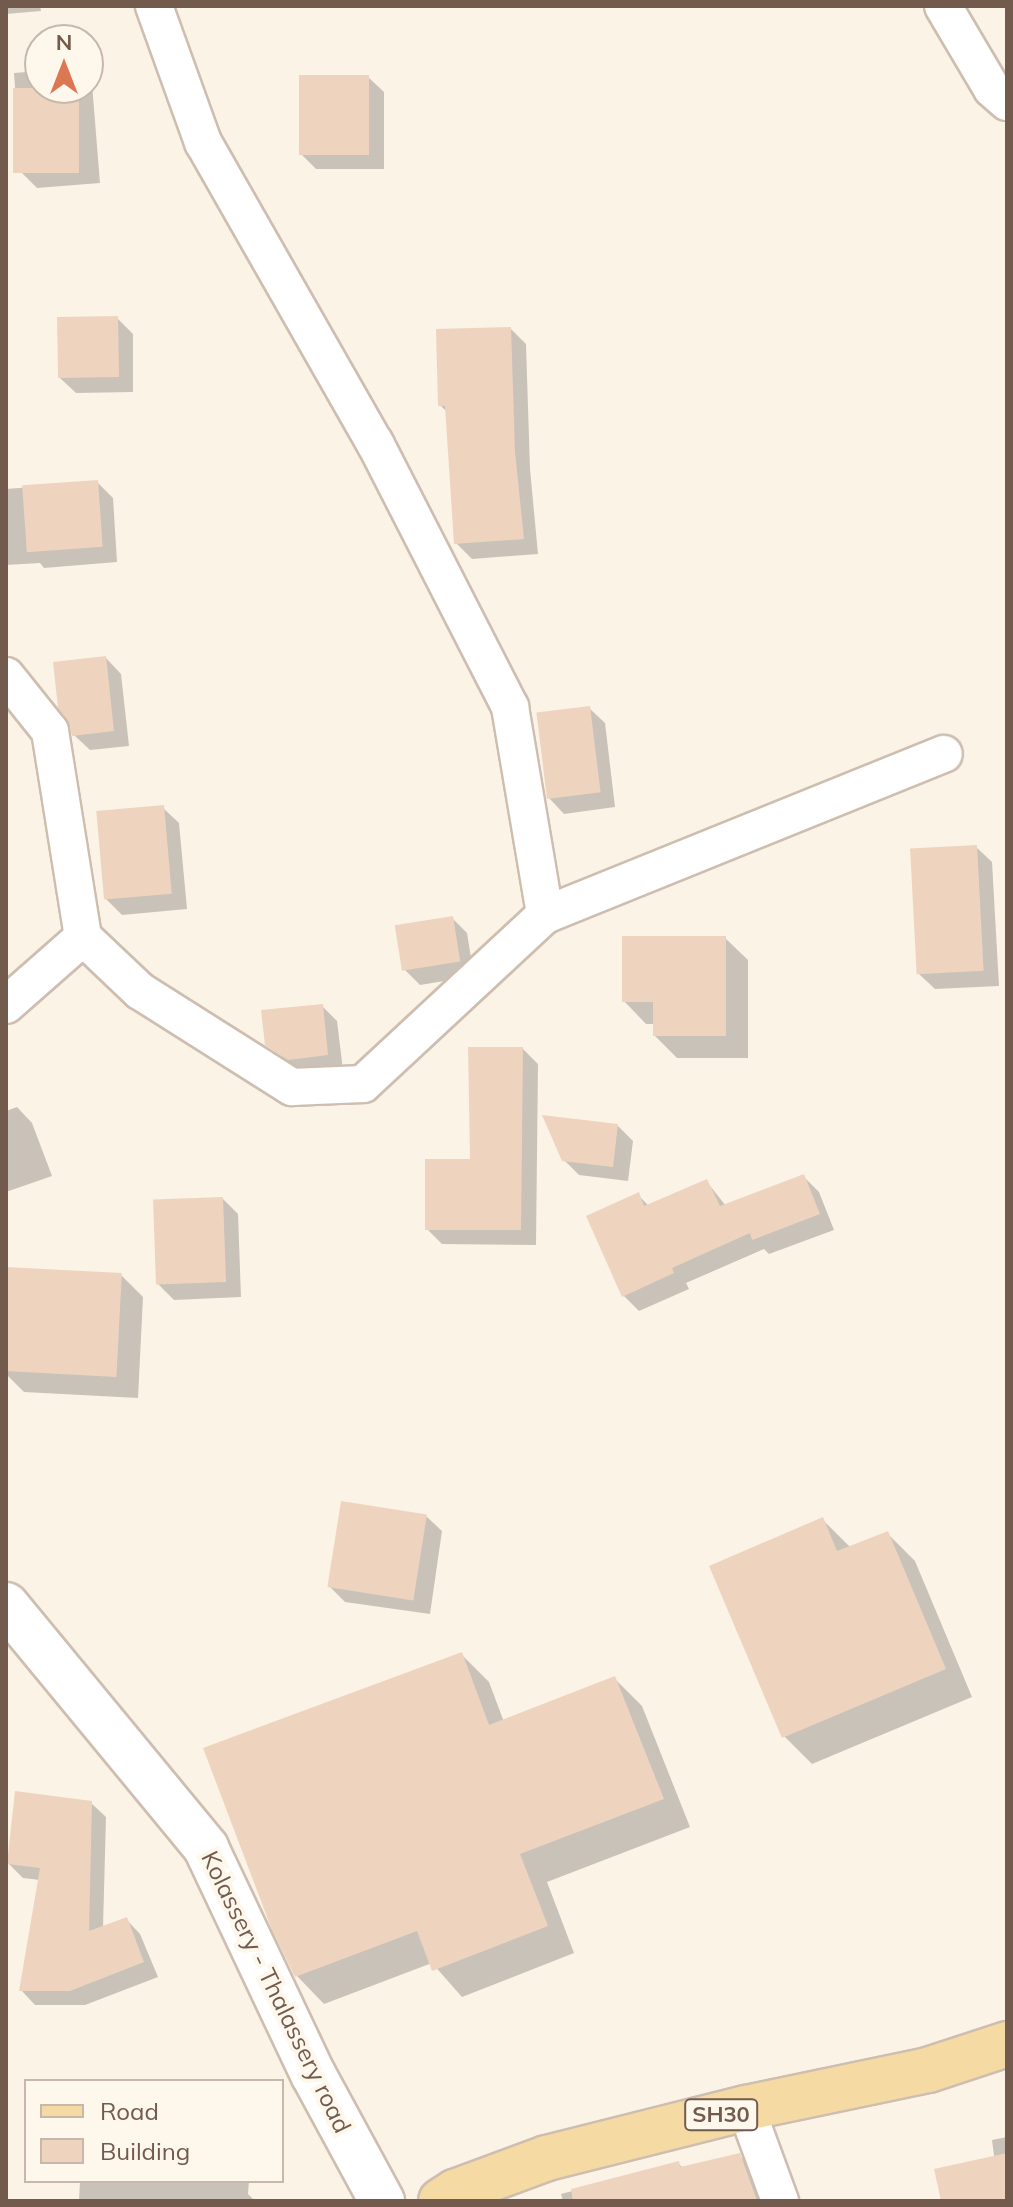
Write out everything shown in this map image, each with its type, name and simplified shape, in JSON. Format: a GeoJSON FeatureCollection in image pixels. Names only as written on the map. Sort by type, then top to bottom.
{"type":"FeatureCollection","features":[{"type":"Feature","properties":{"kind":"main road","name":"Kolassery - Thalassery road"},"geometry":{"type":"LineString","coordinates":[[6,1605],[206,1848],[313,2074],[382,2201]]}},
{"type":"Feature","properties":{"kind":"main road","name":"SH30"},"geometry":{"type":"LineString","coordinates":[[441,2201],[455,2192],[547,2158],[746,2108],[928,2070],[1007,2044]]}},
{"type":"Feature","properties":{"kind":"street"},"geometry":{"type":"LineString","coordinates":[[154,6],[203,142],[375,443],[510,707],[545,915]]}},
{"type":"Feature","properties":{"kind":"street"},"geometry":{"type":"LineString","coordinates":[[943,6],[992,89],[1007,102]]}},
{"type":"Feature","properties":{"kind":"street"},"geometry":{"type":"LineString","coordinates":[[6,676],[50,731],[83,937],[140,991],[292,1087],[363,1084],[545,915],[944,754]]}},
{"type":"Feature","properties":{"kind":"street"},"geometry":{"type":"LineString","coordinates":[[6,1005],[83,937]]}},
{"type":"Feature","properties":{"kind":"street"},"geometry":{"type":"LineString","coordinates":[[746,2108],[780,2201]]}},
{"type":"Feature","properties":{"kind":"building"},"geometry":{"type":"Polygon","coordinates":[[[299,75],[369,75],[369,155],[299,155],[299,75]]]}},
{"type":"Feature","properties":{"kind":"building"},"geometry":{"type":"Polygon","coordinates":[[[13,88],[24,88],[24,104],[79,104],[79,173],[13,173],[13,88]]]}},
{"type":"Feature","properties":{"kind":"building"},"geometry":{"type":"Polygon","coordinates":[[[118,316],[119,377],[58,378],[57,317],[118,316]]]}},
{"type":"Feature","properties":{"kind":"building"},"geometry":{"type":"Polygon","coordinates":[[[511,327],[515,452],[524,539],[454,544],[445,406],[438,406],[436,329],[511,327]]]}},
{"type":"Feature","properties":{"kind":"building"},"geometry":{"type":"Polygon","coordinates":[[[98,480],[103,547],[27,552],[22,485],[98,480]]]}},
{"type":"Feature","properties":{"kind":"building"},"geometry":{"type":"Polygon","coordinates":[[[106,656],[114,731],[72,736],[67,719],[58,708],[53,662],[106,656]]]}},
{"type":"Feature","properties":{"kind":"building"},"geometry":{"type":"Polygon","coordinates":[[[590,706],[601,792],[547,799],[536,713],[590,706]]]}},
{"type":"Feature","properties":{"kind":"building"},"geometry":{"type":"Polygon","coordinates":[[[164,805],[172,894],[104,900],[96,811],[164,805]]]}},
{"type":"Feature","properties":{"kind":"building"},"geometry":{"type":"Polygon","coordinates":[[[977,845],[984,971],[917,974],[910,849],[977,845]]]}},
{"type":"Feature","properties":{"kind":"building"},"geometry":{"type":"Polygon","coordinates":[[[453,916],[460,961],[402,971],[395,925],[453,916]]]}},
{"type":"Feature","properties":{"kind":"building"},"geometry":{"type":"Polygon","coordinates":[[[622,936],[726,936],[726,1036],[653,1036],[653,1002],[622,1002],[622,936]]]}},
{"type":"Feature","properties":{"kind":"building"},"geometry":{"type":"Polygon","coordinates":[[[323,1004],[328,1055],[288,1060],[265,1045],[261,1010],[323,1004]]]}},
{"type":"Feature","properties":{"kind":"building"},"geometry":{"type":"Polygon","coordinates":[[[468,1047],[523,1047],[521,1230],[425,1230],[425,1159],[470,1159],[468,1047]]]}},
{"type":"Feature","properties":{"kind":"building"},"geometry":{"type":"Polygon","coordinates":[[[542,1115],[618,1124],[613,1167],[562,1161],[542,1115]]]}},
{"type":"Feature","properties":{"kind":"building"},"geometry":{"type":"Polygon","coordinates":[[[804,1174],[820,1214],[752,1240],[750,1233],[672,1268],[674,1273],[622,1297],[586,1216],[639,1192],[644,1206],[707,1179],[720,1206],[804,1174]]]}},
{"type":"Feature","properties":{"kind":"building"},"geometry":{"type":"Polygon","coordinates":[[[223,1197],[226,1282],[156,1284],[153,1199],[223,1197]]]}},
{"type":"Feature","properties":{"kind":"building"},"geometry":{"type":"Polygon","coordinates":[[[6,1267],[122,1273],[116,1377],[6,1371],[6,1267]]]}},
{"type":"Feature","properties":{"kind":"building"},"geometry":{"type":"Polygon","coordinates":[[[341,1501],[427,1515],[413,1601],[327,1587],[341,1501]]]}},
{"type":"Feature","properties":{"kind":"building"},"geometry":{"type":"Polygon","coordinates":[[[823,1517],[837,1551],[888,1531],[946,1669],[782,1738],[709,1566],[823,1517]]]}},
{"type":"Feature","properties":{"kind":"building"},"geometry":{"type":"Polygon","coordinates":[[[462,1652],[489,1725],[615,1676],[664,1799],[520,1854],[548,1926],[432,1971],[417,1931],[295,1977],[272,1930],[203,1748],[462,1652]]]}},
{"type":"Feature","properties":{"kind":"building"},"geometry":{"type":"Polygon","coordinates":[[[15,1791],[92,1801],[89,1931],[127,1917],[144,1962],[70,1991],[19,1991],[40,1868],[7,1864],[15,1791]]]}},
{"type":"Feature","properties":{"kind":"building"},"geometry":{"type":"Polygon","coordinates":[[[740,2153],[757,2201],[573,2201],[571,2189],[679,2161],[680,2167],[740,2153]]]}},
{"type":"Feature","properties":{"kind":"building"},"geometry":{"type":"Polygon","coordinates":[[[1007,2153],[1007,2201],[941,2201],[934,2169],[1007,2153]]]}}]}
